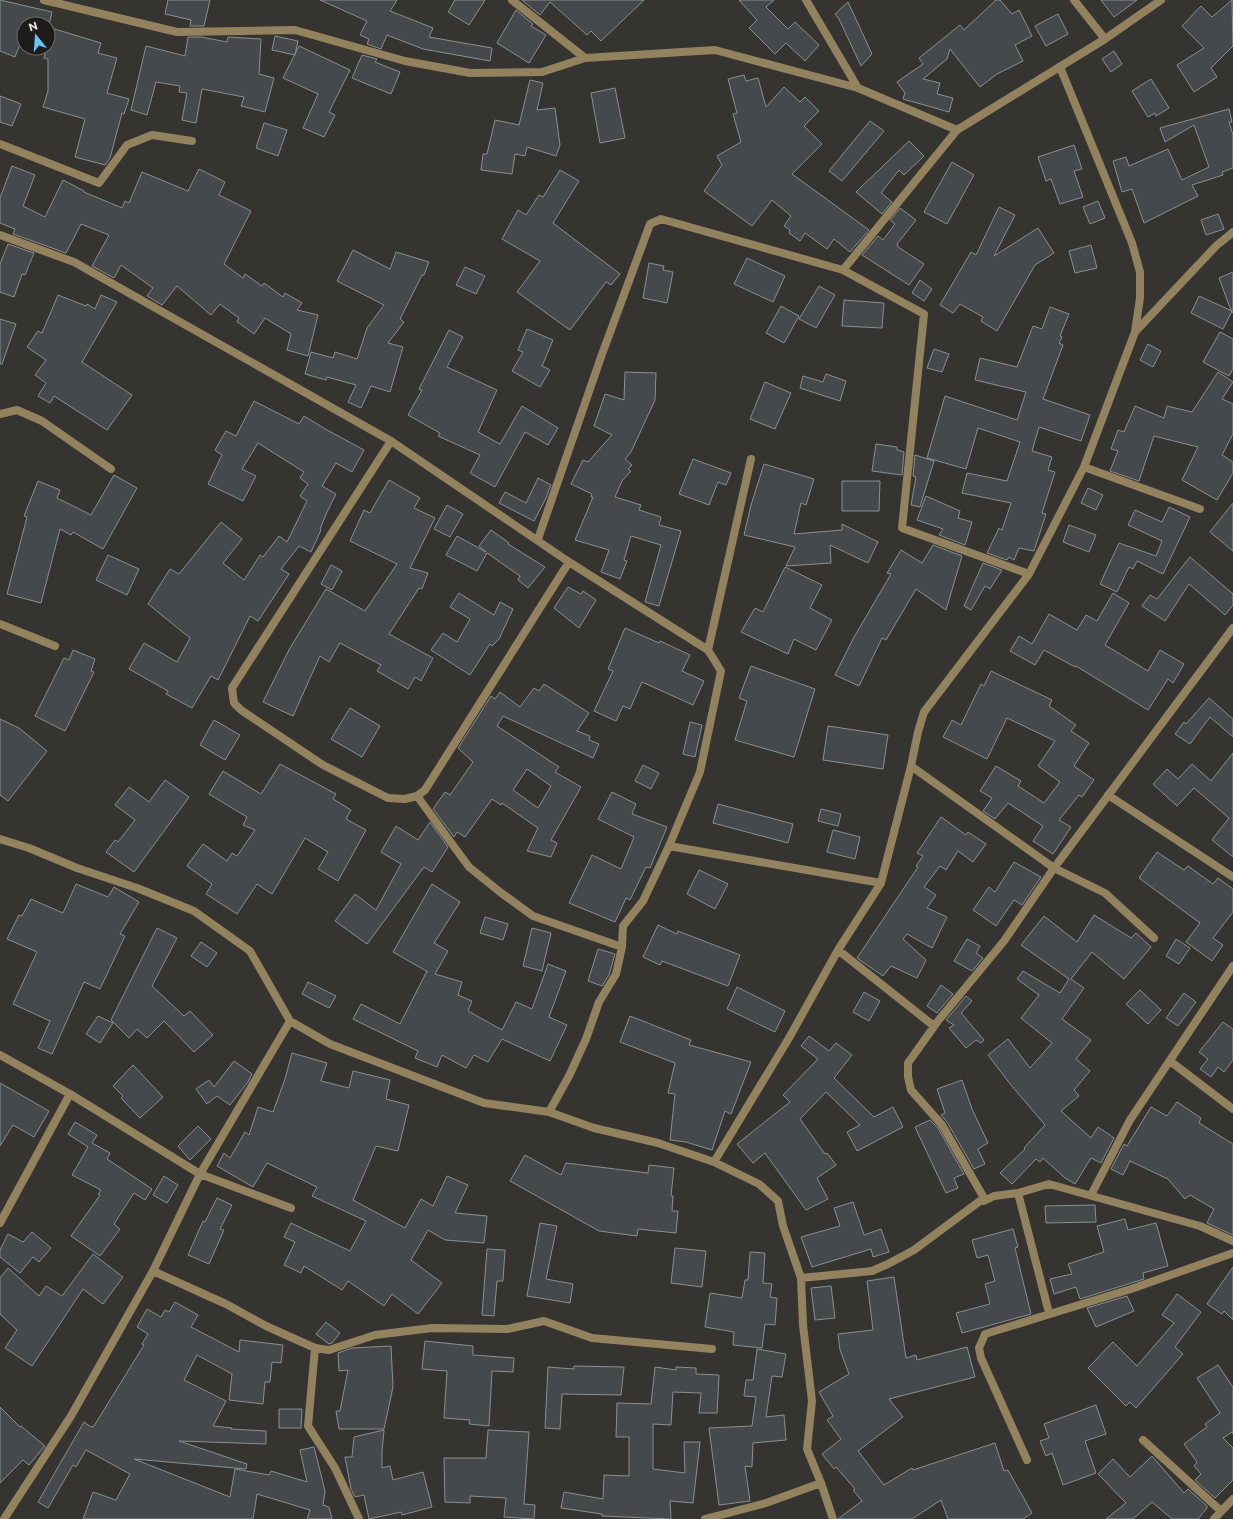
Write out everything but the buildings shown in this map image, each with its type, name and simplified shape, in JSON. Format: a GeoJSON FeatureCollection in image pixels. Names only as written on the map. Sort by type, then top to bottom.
{"type":"FeatureCollection","features":[{"type":"Feature","properties":{"kind":"street"},"geometry":{"type":"LineString","coordinates":[[44,0],[176,32],[295,30],[405,61],[470,73],[542,72],[585,58],[715,50],[858,88],[957,130]]}},
{"type":"Feature","properties":{"kind":"street"},"geometry":{"type":"LineString","coordinates":[[512,0],[585,58]]}},
{"type":"Feature","properties":{"kind":"street"},"geometry":{"type":"LineString","coordinates":[[806,0],[858,88]]}},
{"type":"Feature","properties":{"kind":"street"},"geometry":{"type":"LineString","coordinates":[[1074,0],[1104,40]]}},
{"type":"Feature","properties":{"kind":"street"},"geometry":{"type":"LineString","coordinates":[[843,270],[957,130],[1104,40],[1161,0]]}},
{"type":"Feature","properties":{"kind":"street"},"geometry":{"type":"LineString","coordinates":[[714,1162],[789,1038],[838,950],[881,883],[924,712],[1029,574],[1084,467],[1135,332],[1140,298],[1140,272],[1132,243],[1060,67]]}},
{"type":"Feature","properties":{"kind":"street"},"geometry":{"type":"LineString","coordinates":[[0,144],[99,183],[127,145],[152,135],[192,141]]}},
{"type":"Feature","properties":{"kind":"street"},"geometry":{"type":"LineString","coordinates":[[538,539],[601,357],[650,224],[661,218],[843,270],[924,314],[902,528],[1029,574]]}},
{"type":"Feature","properties":{"kind":"street"},"geometry":{"type":"LineString","coordinates":[[1135,332],[1216,246],[1233,232]]}},
{"type":"Feature","properties":{"kind":"street"},"geometry":{"type":"LineString","coordinates":[[0,235],[74,262],[390,441],[538,539],[569,562],[708,650],[721,671],[700,772],[670,846],[643,900],[623,926],[622,947],[616,974],[599,1002],[584,1045],[570,1076],[549,1112]]}},
{"type":"Feature","properties":{"kind":"street"},"geometry":{"type":"LineString","coordinates":[[0,414],[17,410],[42,422],[111,469]]}},
{"type":"Feature","properties":{"kind":"street"},"geometry":{"type":"LineString","coordinates":[[390,441],[232,688],[234,703],[241,710],[324,765],[388,798],[405,799],[417,796],[425,790],[569,562]]}},
{"type":"Feature","properties":{"kind":"street"},"geometry":{"type":"LineString","coordinates":[[708,650],[752,458]]}},
{"type":"Feature","properties":{"kind":"street"},"geometry":{"type":"LineString","coordinates":[[1084,467],[1200,509]]}},
{"type":"Feature","properties":{"kind":"street"},"geometry":{"type":"LineString","coordinates":[[0,624],[55,646]]}},
{"type":"Feature","properties":{"kind":"street"},"geometry":{"type":"LineString","coordinates":[[1233,628],[1054,868],[1004,941],[934,1026],[908,1062],[908,1077],[911,1090],[942,1125],[984,1198],[984,1201],[994,1196],[1018,1193],[1049,1184],[1200,1226],[1233,1241]]}},
{"type":"Feature","properties":{"kind":"street"},"geometry":{"type":"LineString","coordinates":[[911,766],[1054,868],[1105,893],[1154,938]]}},
{"type":"Feature","properties":{"kind":"street"},"geometry":{"type":"LineString","coordinates":[[1108,795],[1233,878]]}},
{"type":"Feature","properties":{"kind":"street"},"geometry":{"type":"LineString","coordinates":[[417,796],[469,867],[500,892],[533,916],[622,947]]}},
{"type":"Feature","properties":{"kind":"street"},"geometry":{"type":"LineString","coordinates":[[0,838],[29,848],[77,868],[137,888],[194,911],[250,951],[290,1021],[330,1044],[484,1103],[549,1112],[594,1128],[658,1143],[714,1162],[759,1184],[778,1201],[783,1226],[801,1278],[803,1325],[812,1401],[807,1449],[822,1483],[833,1519]]}},
{"type":"Feature","properties":{"kind":"street"},"geometry":{"type":"LineString","coordinates":[[670,846],[881,883]]}},
{"type":"Feature","properties":{"kind":"street"},"geometry":{"type":"LineString","coordinates":[[838,950],[934,1026]]}},
{"type":"Feature","properties":{"kind":"street"},"geometry":{"type":"LineString","coordinates":[[1091,1195],[1130,1120],[1233,966]]}},
{"type":"Feature","properties":{"kind":"street"},"geometry":{"type":"LineString","coordinates":[[4,1519],[71,1416],[153,1271],[200,1174],[290,1021]]}},
{"type":"Feature","properties":{"kind":"street"},"geometry":{"type":"LineString","coordinates":[[0,1054],[70,1094],[200,1174],[291,1208]]}},
{"type":"Feature","properties":{"kind":"street"},"geometry":{"type":"LineString","coordinates":[[1170,1061],[1233,1109]]}},
{"type":"Feature","properties":{"kind":"street"},"geometry":{"type":"LineString","coordinates":[[0,1223],[70,1094]]}},
{"type":"Feature","properties":{"kind":"street"},"geometry":{"type":"LineString","coordinates":[[1018,1193],[1049,1314]]}},
{"type":"Feature","properties":{"kind":"street"},"geometry":{"type":"LineString","coordinates":[[801,1278],[872,1271],[914,1250],[984,1198]]}},
{"type":"Feature","properties":{"kind":"street"},"geometry":{"type":"LineString","coordinates":[[1027,1460],[996,1394],[979,1348],[985,1334],[1131,1289],[1233,1253]]}},
{"type":"Feature","properties":{"kind":"street"},"geometry":{"type":"LineString","coordinates":[[153,1271],[226,1304],[266,1326],[315,1348],[329,1350],[375,1335],[432,1328],[507,1330],[544,1321],[592,1338],[712,1349]]}},
{"type":"Feature","properties":{"kind":"street"},"geometry":{"type":"LineString","coordinates":[[315,1348],[308,1426],[335,1468],[359,1519]]}},
{"type":"Feature","properties":{"kind":"street"},"geometry":{"type":"LineString","coordinates":[[1143,1440],[1221,1512]]}},
{"type":"Feature","properties":{"kind":"street"},"geometry":{"type":"LineString","coordinates":[[705,1519],[766,1503],[822,1483]]}},
{"type":"Feature","properties":{"kind":"street"},"geometry":{"type":"LineString","coordinates":[[1214,1519],[1233,1499]]}}]}
